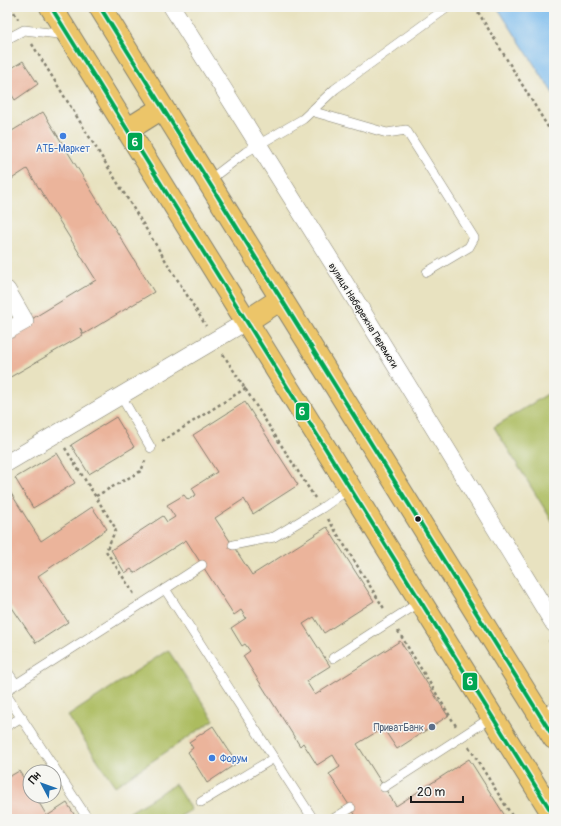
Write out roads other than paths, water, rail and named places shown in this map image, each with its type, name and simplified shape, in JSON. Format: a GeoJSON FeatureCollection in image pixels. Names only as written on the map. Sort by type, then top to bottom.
{"type":"FeatureCollection","features":[{"type":"Feature","properties":{"kind":"main road"},"geometry":{"type":"LineString","coordinates":[[52,7],[554,816]]}},
{"type":"Feature","properties":{"kind":"main road"},"geometry":{"type":"LineString","coordinates":[[100,7],[281,299],[547,711],[554,738]]}},
{"type":"Feature","properties":{"kind":"main road"},"geometry":{"type":"LineString","coordinates":[[127,130],[162,108]]}},
{"type":"Feature","properties":{"kind":"main road"},"geometry":{"type":"LineString","coordinates":[[247,321],[281,299]]}},
{"type":"Feature","properties":{"kind":"street","name":"вулиця Набережна Перемоги"},"geometry":{"type":"LineString","coordinates":[[172,7],[337,270],[554,624]]}},
{"type":"Feature","properties":{"kind":"street"},"geometry":{"type":"LineString","coordinates":[[7,290],[25,321],[7,331]]}},
{"type":"Feature","properties":{"kind":"street"},"geometry":{"type":"LineString","coordinates":[[7,463],[247,321]]}},
{"type":"Feature","properties":{"kind":"lane"},"geometry":{"type":"LineString","coordinates":[[208,181],[246,152],[303,119],[335,89],[448,7]]}},
{"type":"Feature","properties":{"kind":"lane"},"geometry":{"type":"LineString","coordinates":[[7,40],[24,30],[69,36]]}},
{"type":"Feature","properties":{"kind":"lane"},"geometry":{"type":"LineString","coordinates":[[311,111],[387,133],[406,130],[474,238],[469,247],[427,272]]}},
{"type":"Feature","properties":{"kind":"lane"},"geometry":{"type":"LineString","coordinates":[[121,396],[151,448]]}},
{"type":"Feature","properties":{"kind":"lane"},"geometry":{"type":"LineString","coordinates":[[233,545],[274,537],[322,508],[350,488]]}},
{"type":"Feature","properties":{"kind":"lane"},"geometry":{"type":"LineString","coordinates":[[7,690],[202,565]]}},
{"type":"Feature","properties":{"kind":"lane"},"geometry":{"type":"LineString","coordinates":[[165,589],[313,819]]}},
{"type":"Feature","properties":{"kind":"lane"},"geometry":{"type":"LineString","coordinates":[[333,658],[420,602]]}},
{"type":"Feature","properties":{"kind":"lane"},"geometry":{"type":"LineString","coordinates":[[7,671],[16,684]]}},
{"type":"Feature","properties":{"kind":"lane"},"geometry":{"type":"LineString","coordinates":[[7,696],[88,819]]}},
{"type":"Feature","properties":{"kind":"lane"},"geometry":{"type":"LineString","coordinates":[[7,726],[22,717]]}},
{"type":"Feature","properties":{"kind":"lane"},"geometry":{"type":"LineString","coordinates":[[384,787],[492,717]]}},
{"type":"Feature","properties":{"kind":"lane"},"geometry":{"type":"LineString","coordinates":[[201,802],[274,758]]}},
{"type":"Feature","properties":{"kind":"lane"},"geometry":{"type":"LineString","coordinates":[[333,819],[351,808]]}},
{"type":"Feature","properties":{"kind":"water"},"geometry":{"type":"Polygon","coordinates":[[[497,7],[554,7],[554,95],[497,7]]]}},
{"type":"Feature","properties":{"kind":"place","name":"АТБ-Маркет"},"geometry":{"type":"Point","coordinates":[63,136]}},
{"type":"Feature","properties":{"kind":"place","name":"ПриватБанк"},"geometry":{"type":"Point","coordinates":[432,727]}},
{"type":"Feature","properties":{"kind":"place","name":"Форум"},"geometry":{"type":"Point","coordinates":[212,758]}}]}
